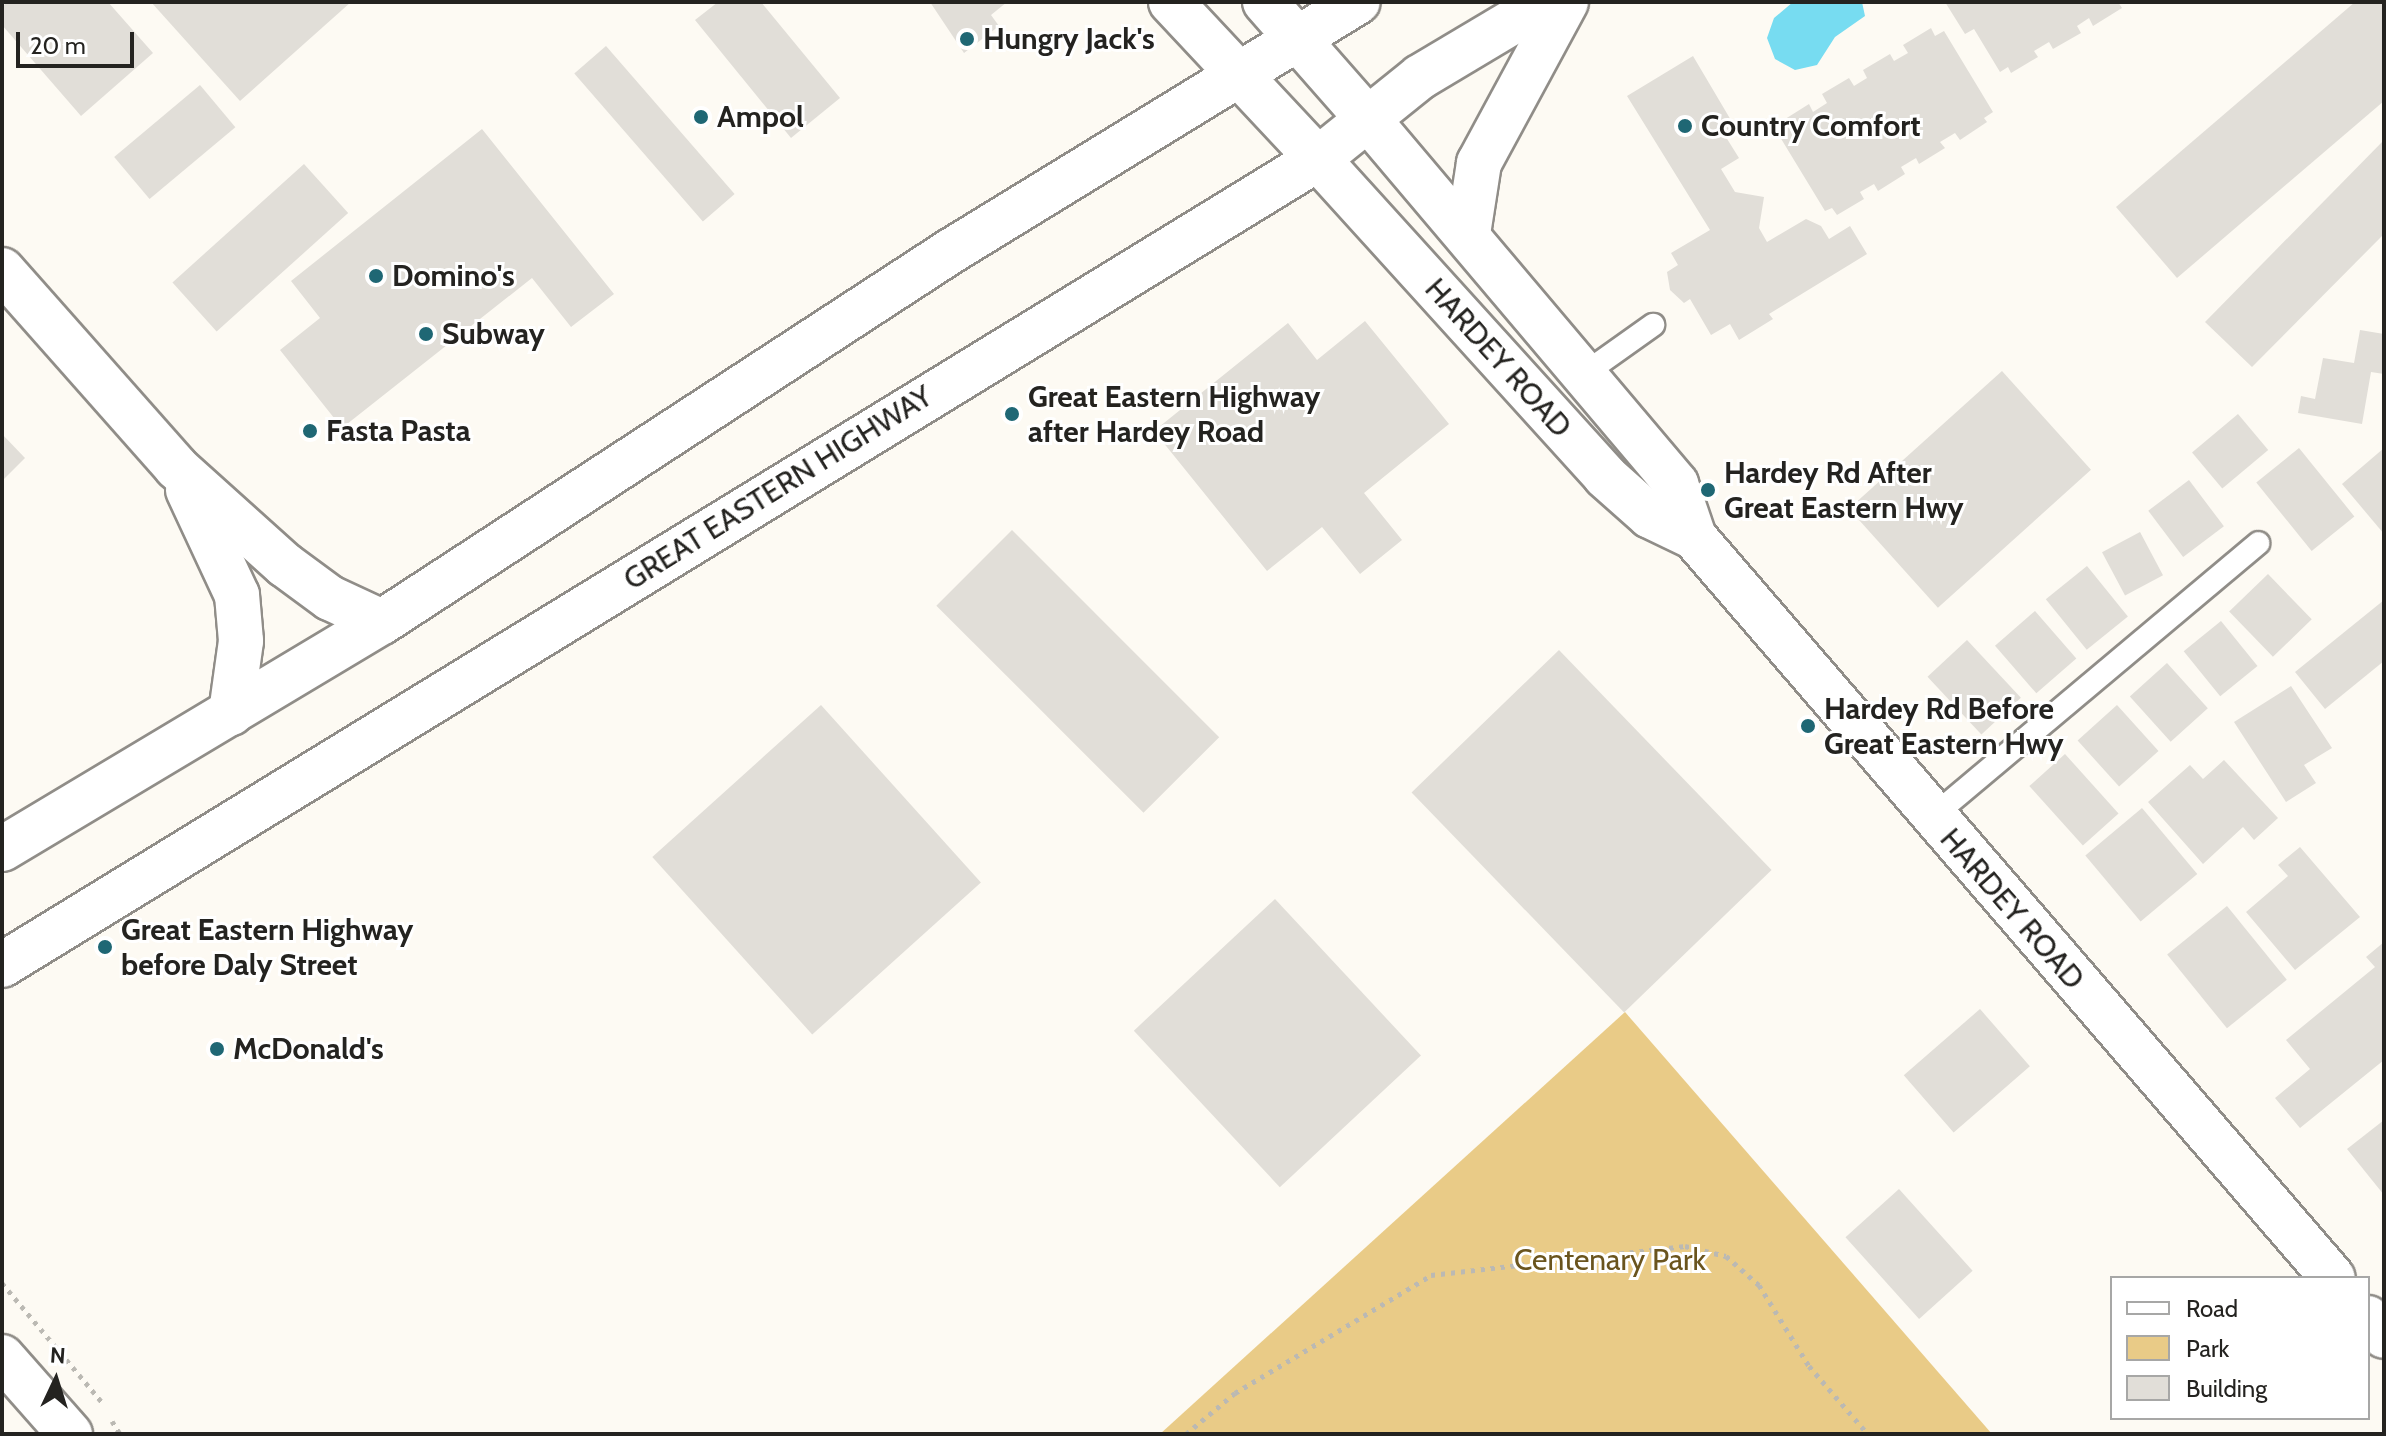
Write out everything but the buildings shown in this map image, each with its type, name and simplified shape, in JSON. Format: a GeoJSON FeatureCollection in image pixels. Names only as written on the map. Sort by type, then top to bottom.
{"type":"FeatureCollection","features":[{"type":"Feature","properties":{"kind":"main road","name":"HARDEY ROAD"},"geometry":{"type":"LineString","coordinates":[[1171,2],[1239,72],[1605,476],[1650,516],[1694,537]]}},
{"type":"Feature","properties":{"kind":"main road","name":"HARDEY ROAD"},"geometry":{"type":"LineString","coordinates":[[1265,2],[1468,234],[1676,484],[1694,537],[1932,817],[2331,1276]]}},
{"type":"Feature","properties":{"kind":"main road"},"geometry":{"type":"LineString","coordinates":[[2,849],[382,622],[939,259],[1239,72],[1358,2]]}},
{"type":"Feature","properties":{"kind":"main road","name":"GREAT EASTERN HIGHWAY"},"geometry":{"type":"LineString","coordinates":[[2,965],[1318,159],[1420,77],[1546,2]]}},
{"type":"Feature","properties":{"kind":"main road"},"geometry":{"type":"LineString","coordinates":[[1468,234],[1479,163],[1566,2]]}},
{"type":"Feature","properties":{"kind":"main road"},"geometry":{"type":"LineString","coordinates":[[2,270],[176,467],[285,565],[330,598],[382,622]]}},
{"type":"Feature","properties":{"kind":"main road"},"geometry":{"type":"LineString","coordinates":[[176,467],[237,595],[241,641],[231,713]]}},
{"type":"Feature","properties":{"kind":"main road"},"geometry":{"type":"LineString","coordinates":[[2370,1320],[2384,1336]]}},
{"type":"Feature","properties":{"kind":"main road"},"geometry":{"type":"LineString","coordinates":[[2,1357],[70,1434]]}},
{"type":"Feature","properties":{"kind":"lane"},"geometry":{"type":"LineString","coordinates":[[1584,374],[1653,325]]}},
{"type":"Feature","properties":{"kind":"lane"},"geometry":{"type":"LineString","coordinates":[[1932,817],[2258,543]]}},
{"type":"Feature","properties":{"kind":"path"},"geometry":{"type":"LineString","coordinates":[[1186,1434],[1235,1393],[1431,1275],[1685,1246],[1726,1256],[1759,1285],[1809,1366],[1868,1434]]}},
{"type":"Feature","properties":{"kind":"path"},"geometry":{"type":"LineString","coordinates":[[2,1283],[94,1388],[120,1434]]}},
{"type":"Feature","properties":{"kind":"green space","name":"Centenary Park"},"geometry":{"type":"Polygon","coordinates":[[[1625,1012],[1992,1434],[1160,1434],[1625,1012]]]}},
{"type":"Feature","properties":{"kind":"water"},"geometry":{"type":"Polygon","coordinates":[[[1793,2],[1862,2],[1865,16],[1835,37],[1817,65],[1795,70],[1775,59],[1767,38],[1774,18],[1793,2]]]}},
{"type":"Feature","properties":{"kind":"place","name":"Hungry Jack's"},"geometry":{"type":"Point","coordinates":[967,39]}},
{"type":"Feature","properties":{"kind":"place","name":"Ampol"},"geometry":{"type":"Point","coordinates":[701,117]}},
{"type":"Feature","properties":{"kind":"place","name":"Country Comfort"},"geometry":{"type":"Point","coordinates":[1685,126]}},
{"type":"Feature","properties":{"kind":"place","name":"Domino's"},"geometry":{"type":"Point","coordinates":[376,276]}},
{"type":"Feature","properties":{"kind":"place","name":"Subway"},"geometry":{"type":"Point","coordinates":[426,334]}},
{"type":"Feature","properties":{"kind":"place","name":"Great Eastern Highway after Hardey Road"},"geometry":{"type":"Point","coordinates":[1012,414]}},
{"type":"Feature","properties":{"kind":"place","name":"Fasta Pasta"},"geometry":{"type":"Point","coordinates":[310,431]}},
{"type":"Feature","properties":{"kind":"place","name":"Hardey Rd After Great Eastern Hwy"},"geometry":{"type":"Point","coordinates":[1708,490]}},
{"type":"Feature","properties":{"kind":"place","name":"Hardey Rd Before Great Eastern Hwy"},"geometry":{"type":"Point","coordinates":[1808,726]}},
{"type":"Feature","properties":{"kind":"place","name":"Great Eastern Highway before Daly Street"},"geometry":{"type":"Point","coordinates":[105,947]}},
{"type":"Feature","properties":{"kind":"place","name":"McDonald's"},"geometry":{"type":"Point","coordinates":[217,1049]}}]}
